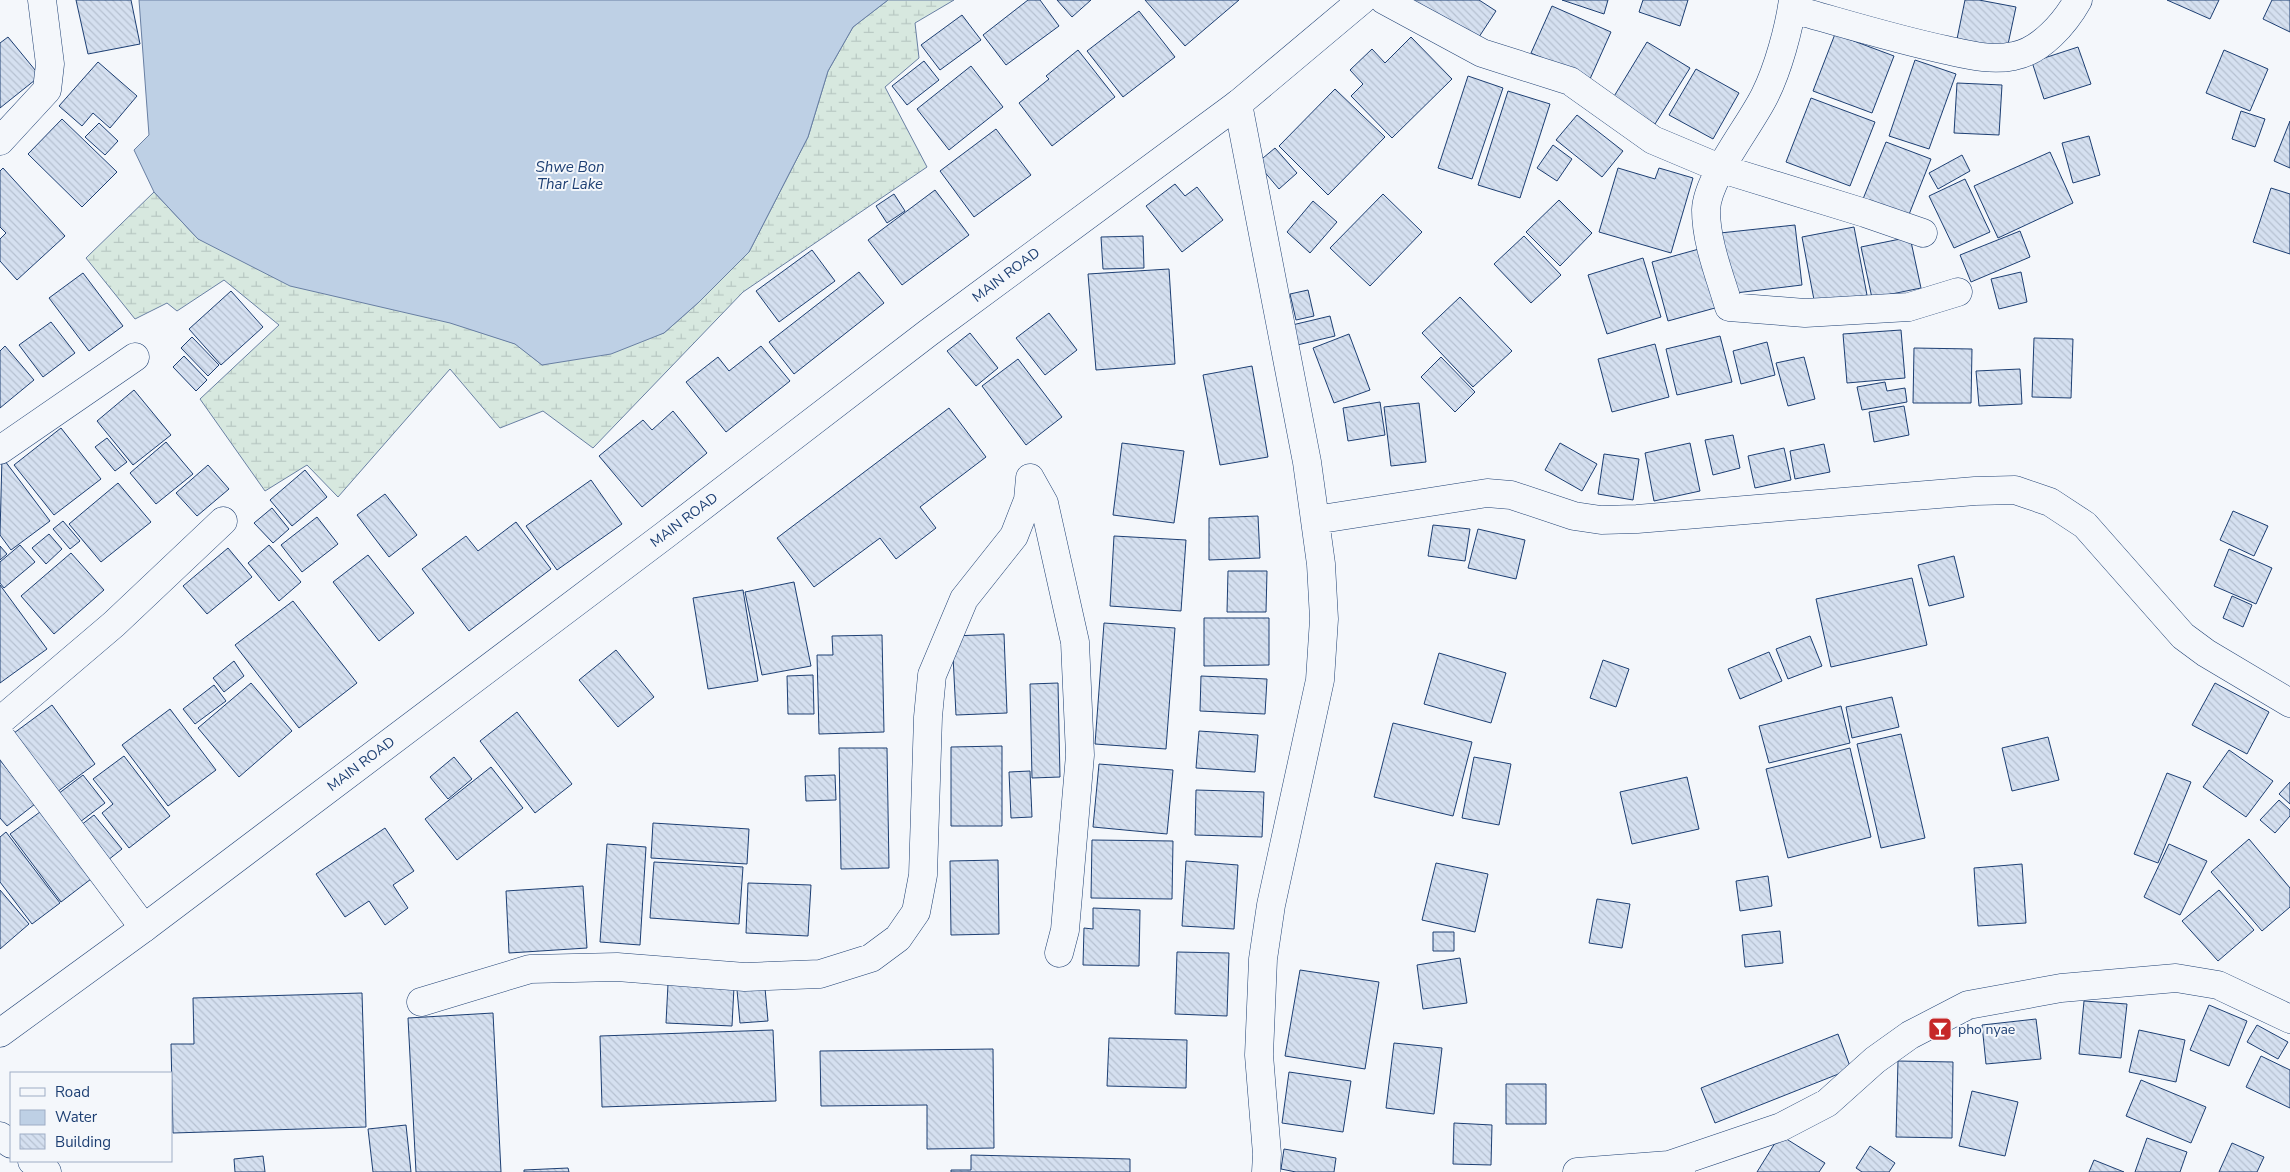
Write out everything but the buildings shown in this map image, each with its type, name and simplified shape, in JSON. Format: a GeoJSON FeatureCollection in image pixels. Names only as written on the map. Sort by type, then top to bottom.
{"type":"FeatureCollection","features":[{"type":"Feature","properties":{"kind":"street"},"geometry":{"type":"LineString","coordinates":[[0,141],[47,90],[50,64],[42,0]]}},
{"type":"Feature","properties":{"kind":"street","name":"MAIN ROAD"},"geometry":{"type":"LineString","coordinates":[[0,1033],[144,928],[665,535],[928,333],[1238,104],[1362,0]]}},
{"type":"Feature","properties":{"kind":"street"},"geometry":{"type":"LineString","coordinates":[[1384,0],[1482,53],[1570,81],[1653,140],[1722,169],[1924,233]]}},
{"type":"Feature","properties":{"kind":"street"},"geometry":{"type":"LineString","coordinates":[[1958,292],[1909,307],[1805,313],[1729,307],[1710,241],[1706,210],[1708,197],[1722,169],[1766,94],[1789,27],[1793,4],[1910,42],[1990,59],[2016,56],[2048,39],[2070,14],[2078,0]]}},
{"type":"Feature","properties":{"kind":"street"},"geometry":{"type":"LineString","coordinates":[[1238,104],[1307,462],[1321,564],[1324,619],[1320,680],[1271,905],[1263,959],[1259,1055],[1267,1154],[1266,1172]]}},
{"type":"Feature","properties":{"kind":"street"},"geometry":{"type":"LineString","coordinates":[[0,450],[135,357]]}},
{"type":"Feature","properties":{"kind":"street"},"geometry":{"type":"LineString","coordinates":[[421,1002],[530,969],[617,967],[745,977],[820,974],[871,958],[898,938],[916,912],[924,875],[928,717],[932,675],[964,599],[1014,536],[1028,500],[1030,478],[1044,503],[1075,642],[1080,755],[1065,930],[1059,953]]}},
{"type":"Feature","properties":{"kind":"street"},"geometry":{"type":"LineString","coordinates":[[1315,520],[1487,493],[1511,495],[1574,516],[1600,520],[1762,510],[1975,491],[2015,490],[2050,502],[2085,525],[2183,636],[2206,653],[2290,703]]}},
{"type":"Feature","properties":{"kind":"street"},"geometry":{"type":"LineString","coordinates":[[0,721],[114,624],[223,521]]}},
{"type":"Feature","properties":{"kind":"street"},"geometry":{"type":"LineString","coordinates":[[0,736],[144,928]]}},
{"type":"Feature","properties":{"kind":"street"},"geometry":{"type":"LineString","coordinates":[[1577,1172],[1675,1169],[1780,1127],[1827,1103],[1874,1060],[1903,1040],[1968,1005],[2061,988],[2176,978],[2218,985],[2290,1019]]}},
{"type":"Feature","properties":{"kind":"street"},"geometry":{"type":"LineString","coordinates":[[33,1162],[47,1172]]}},
{"type":"Feature","properties":{"kind":"green space"},"geometry":{"type":"Polygon","coordinates":[[[888,0],[954,0],[915,23],[919,58],[885,87],[927,167],[743,292],[593,448],[543,411],[500,428],[450,369],[338,497],[307,465],[265,491],[200,399],[279,325],[224,280],[177,311],[167,303],[135,319],[86,258],[154,192],[198,239],[516,344],[542,365],[664,333],[699,302],[749,252],[808,137],[828,71],[853,27],[888,0]]]}},
{"type":"Feature","properties":{"kind":"water","name":"Shwe Bon Thar Lake"},"geometry":{"type":"Polygon","coordinates":[[[139,0],[888,0],[853,27],[828,71],[808,137],[749,252],[699,302],[664,333],[611,354],[542,365],[515,344],[450,323],[290,286],[198,239],[154,192],[134,150],[149,135],[139,0]]]}},
{"type":"Feature","properties":{"kind":"place","name":"pho nyae"},"geometry":{"type":"Point","coordinates":[1940,1029]}}]}
